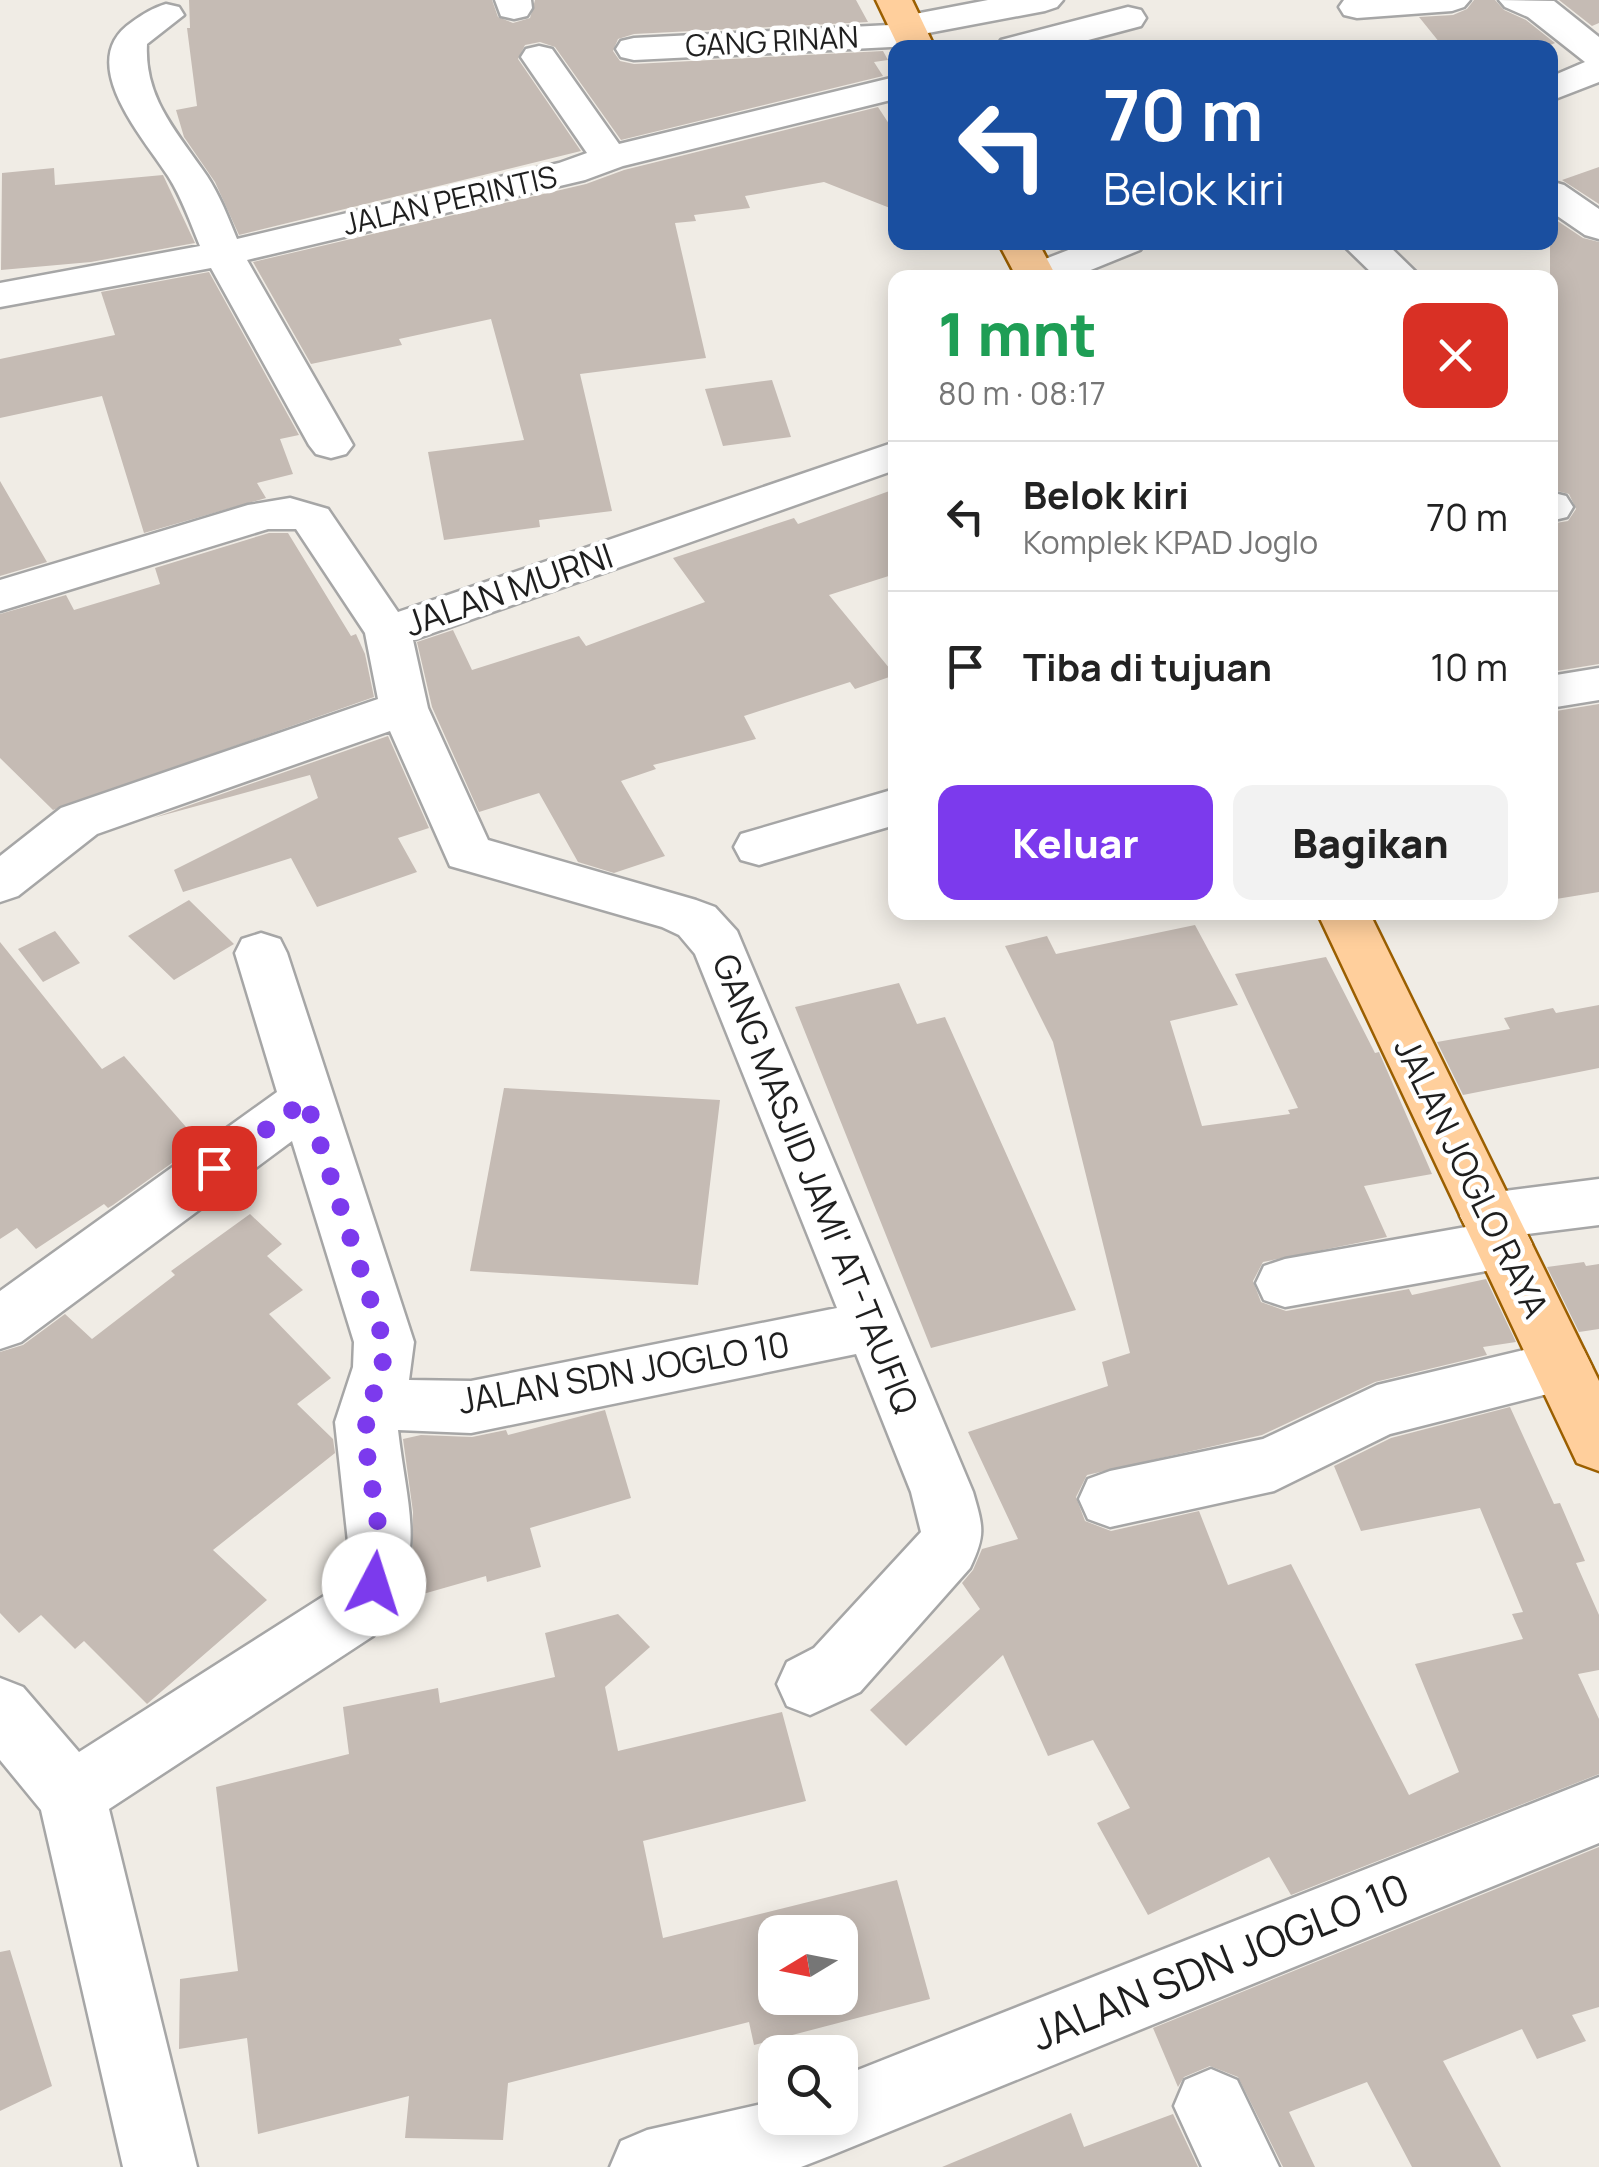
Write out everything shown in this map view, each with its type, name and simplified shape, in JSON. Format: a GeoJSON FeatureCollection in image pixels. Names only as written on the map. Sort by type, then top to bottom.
{"type":"FeatureCollection","features":[{"type":"Feature","properties":{"kind":"main road","name":"JALAN JOGLO RAYA"},"geometry":{"type":"LineString","coordinates":[[1348,920],[1599,1444]]}},
{"type":"Feature","properties":{"kind":"street","name":"GANG RINAN"},"geometry":{"type":"LineString","coordinates":[[634,49],[907,27],[1045,0]]}},
{"type":"Feature","properties":{"kind":"street"},"geometry":{"type":"LineString","coordinates":[[1357,7],[1452,0]]}},
{"type":"Feature","properties":{"kind":"street"},"geometry":{"type":"LineString","coordinates":[[1518,0],[1540,9],[1598,67],[1558,86]]}},
{"type":"Feature","properties":{"kind":"street"},"geometry":{"type":"LineString","coordinates":[[166,15],[130,40],[127,56],[132,88],[159,143],[199,195],[224,254],[331,446]]}},
{"type":"Feature","properties":{"kind":"street"},"geometry":{"type":"LineString","coordinates":[[1084,40],[1128,35]]}},
{"type":"Feature","properties":{"kind":"street"},"geometry":{"type":"LineString","coordinates":[[540,57],[610,158]]}},
{"type":"Feature","properties":{"kind":"street","name":"JALAN PERINTIS"},"geometry":{"type":"LineString","coordinates":[[0,295],[224,254],[571,172],[610,158],[888,90]]}},
{"type":"Feature","properties":{"kind":"street"},"geometry":{"type":"LineString","coordinates":[[1558,199],[1599,228]]}},
{"type":"Feature","properties":{"kind":"street"},"geometry":{"type":"LineString","coordinates":[[1054,270],[1105,250]]}},
{"type":"Feature","properties":{"kind":"street"},"geometry":{"type":"LineString","coordinates":[[1369,250],[1393,270]]}},
{"type":"Feature","properties":{"kind":"street","name":"JALAN MURNI"},"geometry":{"type":"LineString","coordinates":[[0,596],[264,515],[290,512],[312,520],[388,632],[888,457]]}},
{"type":"Feature","properties":{"kind":"street","name":"GANG MASJID JAMI' AT-TAUFIQ"},"geometry":{"type":"LineString","coordinates":[[388,632],[404,708],[462,847],[474,858],[678,913],[697,921],[718,945],[942,1492],[952,1532],[948,1548],[838,1670],[810,1684]]}},
{"type":"Feature","properties":{"kind":"street"},"geometry":{"type":"LineString","coordinates":[[1558,691],[1599,684]]}},
{"type":"Feature","properties":{"kind":"street"},"geometry":{"type":"LineString","coordinates":[[0,883],[8,881],[78,821],[404,708]]}},
{"type":"Feature","properties":{"kind":"street"},"geometry":{"type":"LineString","coordinates":[[760,847],[888,809]]}},
{"type":"Feature","properties":{"kind":"street"},"geometry":{"type":"LineString","coordinates":[[72,1795],[350,1615],[374,1584],[381,1551],[366,1422],[385,1356],[384,1342],[261,953]]}},
{"type":"Feature","properties":{"kind":"street"},"geometry":{"type":"LineString","coordinates":[[0,1324],[306,1100]]}},
{"type":"Feature","properties":{"kind":"street"},"geometry":{"type":"LineString","coordinates":[[1285,1284],[1599,1202]]}},
{"type":"Feature","properties":{"kind":"street","name":"JALAN SDN JOGLO 10"},"geometry":{"type":"LineString","coordinates":[[375,1398],[407,1406],[470,1407],[872,1326]]}},
{"type":"Feature","properties":{"kind":"street"},"geometry":{"type":"LineString","coordinates":[[1110,1499],[1274,1464],[1377,1412],[1562,1367]]}},
{"type":"Feature","properties":{"kind":"street"},"geometry":{"type":"LineString","coordinates":[[0,1709],[72,1795],[160,2167]]}},
{"type":"Feature","properties":{"kind":"street","name":"JALAN SDN JOGLO 10"},"geometry":{"type":"LineString","coordinates":[[858,2115],[1599,1810]]}},
{"type":"Feature","properties":{"kind":"street","name":"JALAN SDN JOGLO 10"},"geometry":{"type":"LineString","coordinates":[[647,2167],[807,2135]]}},
{"type":"Feature","properties":{"kind":"building"},"geometry":{"type":"Polygon","coordinates":[[[189,0],[492,0],[498,17],[513,23],[530,18],[535,0],[856,0],[868,22],[634,34],[618,39],[613,51],[620,61],[634,64],[883,51],[888,60],[874,62],[883,76],[621,140],[555,47],[540,42],[525,45],[518,59],[581,151],[239,235],[215,182],[184,137],[176,110],[197,106],[187,28],[189,0]]]}},
{"type":"Feature","properties":{"kind":"building"},"geometry":{"type":"Polygon","coordinates":[[[1474,0],[1495,0],[1551,40],[1438,40],[1419,17],[1453,15],[1467,9],[1474,0]]]}},
{"type":"Feature","properties":{"kind":"building"},"geometry":{"type":"Polygon","coordinates":[[[1559,0],[1599,0],[1599,23],[1592,26],[1559,0]]]}},
{"type":"Feature","properties":{"kind":"building"},"geometry":{"type":"Polygon","coordinates":[[[878,107],[888,122],[888,207],[824,182],[745,196],[750,208],[694,215],[696,221],[675,223],[706,358],[580,374],[612,511],[539,520],[540,527],[444,540],[428,452],[524,440],[491,319],[399,339],[402,345],[311,364],[253,262],[586,184],[624,170],[878,107]]]}},
{"type":"Feature","properties":{"kind":"building"},"geometry":{"type":"Polygon","coordinates":[[[1599,167],[1599,204],[1562,180],[1599,167]]]}},
{"type":"Feature","properties":{"kind":"building"},"geometry":{"type":"Polygon","coordinates":[[[54,168],[55,185],[163,175],[195,243],[91,262],[1,270],[2,173],[54,168]]]}},
{"type":"Feature","properties":{"kind":"building"},"geometry":{"type":"Polygon","coordinates":[[[1558,221],[1583,238],[1599,242],[1599,664],[1558,671],[1558,523],[1568,521],[1576,509],[1569,494],[1558,491],[1558,270],[1550,270],[1550,250],[1558,250],[1558,221]]]}},
{"type":"Feature","properties":{"kind":"building"},"geometry":{"type":"Polygon","coordinates":[[[209,272],[299,435],[280,439],[293,474],[257,483],[266,498],[144,533],[102,396],[0,418],[0,359],[115,335],[101,292],[209,272]]]}},
{"type":"Feature","properties":{"kind":"building"},"geometry":{"type":"Polygon","coordinates":[[[772,380],[791,437],[723,446],[705,389],[772,380]]]}},
{"type":"Feature","properties":{"kind":"building"},"geometry":{"type":"Polygon","coordinates":[[[0,481],[47,562],[0,576],[0,481]]]}},
{"type":"Feature","properties":{"kind":"building"},"geometry":{"type":"Polygon","coordinates":[[[888,492],[888,576],[829,595],[888,667],[888,677],[855,689],[850,682],[744,716],[756,739],[653,765],[656,769],[621,781],[665,856],[614,873],[578,862],[539,793],[479,812],[432,707],[417,642],[453,630],[472,670],[579,636],[586,646],[705,602],[673,558],[794,518],[798,524],[888,492]]]}},
{"type":"Feature","properties":{"kind":"building"},"geometry":{"type":"Polygon","coordinates":[[[269,533],[288,533],[351,636],[356,634],[365,654],[374,697],[53,810],[0,758],[0,614],[66,595],[74,610],[160,584],[155,568],[269,533]]]}},
{"type":"Feature","properties":{"kind":"building"},"geometry":{"type":"Polygon","coordinates":[[[1599,704],[1599,892],[1558,899],[1558,711],[1599,704]]]}},
{"type":"Feature","properties":{"kind":"building"},"geometry":{"type":"Polygon","coordinates":[[[388,736],[429,828],[398,838],[417,872],[317,907],[291,858],[183,892],[174,870],[318,798],[310,775],[153,818],[388,736]]]}},
{"type":"Feature","properties":{"kind":"building"},"geometry":{"type":"Polygon","coordinates":[[[189,900],[234,944],[174,980],[128,936],[189,900]]]}},
{"type":"Feature","properties":{"kind":"building"},"geometry":{"type":"Polygon","coordinates":[[[1195,925],[1238,1005],[1170,1021],[1202,1126],[1290,1114],[1288,1110],[1298,1108],[1235,974],[1326,957],[1375,1053],[1379,1052],[1432,1174],[1364,1186],[1387,1237],[1263,1262],[1253,1281],[1261,1302],[1286,1311],[1409,1289],[1412,1295],[1486,1279],[1516,1342],[1483,1347],[1487,1355],[1375,1382],[1262,1435],[1087,1475],[1076,1497],[1085,1521],[1111,1531],[1199,1511],[1228,1585],[1291,1564],[1409,1795],[1459,1772],[1415,1664],[1523,1639],[1512,1614],[1523,1612],[1480,1508],[1361,1531],[1334,1466],[1391,1438],[1510,1407],[1585,1561],[1576,1563],[1599,1615],[1599,1670],[1578,1674],[1599,1719],[1599,1774],[1291,1895],[1269,1857],[1148,1915],[1097,1823],[1130,1808],[1093,1740],[1048,1756],[1003,1655],[906,1746],[870,1710],[980,1609],[962,1583],[982,1549],[1018,1539],[968,1432],[1108,1386],[1102,1362],[1130,1353],[1053,1042],[1005,946],[1047,936],[1056,954],[1195,925]]]}},
{"type":"Feature","properties":{"kind":"building"},"geometry":{"type":"Polygon","coordinates":[[[55,931],[80,963],[43,982],[18,949],[55,931]]]}},
{"type":"Feature","properties":{"kind":"building"},"geometry":{"type":"Polygon","coordinates":[[[0,942],[102,1069],[124,1056],[200,1143],[113,1205],[108,1208],[104,1204],[36,1249],[17,1228],[0,1239],[0,942]]]}},
{"type":"Feature","properties":{"kind":"building"},"geometry":{"type":"Polygon","coordinates":[[[899,983],[917,1024],[945,1017],[1076,1310],[931,1348],[795,1007],[899,983]]]}},
{"type":"Feature","properties":{"kind":"building"},"geometry":{"type":"Polygon","coordinates":[[[1599,1005],[1599,1068],[1463,1095],[1437,1042],[1510,1029],[1504,1018],[1553,1008],[1556,1013],[1599,1005]]]}},
{"type":"Feature","properties":{"kind":"building"},"geometry":{"type":"Polygon","coordinates":[[[504,1088],[720,1100],[698,1285],[470,1271],[504,1088]]]}},
{"type":"Feature","properties":{"kind":"building"},"geometry":{"type":"Polygon","coordinates":[[[250,1214],[282,1244],[267,1256],[303,1290],[269,1314],[331,1378],[297,1404],[333,1439],[335,1453],[213,1550],[267,1600],[147,1704],[84,1641],[75,1649],[41,1615],[19,1633],[0,1613],[0,1352],[23,1345],[65,1314],[92,1339],[175,1275],[171,1271],[250,1214]]]}},
{"type":"Feature","properties":{"kind":"building"},"geometry":{"type":"Polygon","coordinates":[[[1584,1262],[1586,1266],[1599,1264],[1599,1329],[1579,1332],[1547,1267],[1584,1262]]]}},
{"type":"Feature","properties":{"kind":"building"},"geometry":{"type":"Polygon","coordinates":[[[605,1410],[631,1498],[530,1528],[541,1567],[487,1582],[486,1576],[423,1594],[413,1548],[413,1512],[403,1439],[421,1435],[472,1437],[506,1430],[508,1435],[605,1410]]]}},
{"type":"Feature","properties":{"kind":"building"},"geometry":{"type":"Polygon","coordinates":[[[618,1614],[650,1647],[605,1687],[618,1751],[782,1712],[806,1801],[643,1841],[663,1938],[897,1880],[930,1999],[792,2035],[758,2035],[758,2044],[754,2045],[749,2022],[508,2083],[503,2140],[405,2138],[409,2096],[258,2134],[247,2038],[179,2049],[180,1979],[238,1971],[216,1787],[349,1754],[343,1707],[438,1688],[440,1703],[555,1677],[545,1633],[618,1614]]]}},
{"type":"Feature","properties":{"kind":"building"},"geometry":{"type":"Polygon","coordinates":[[[1599,1847],[1599,2007],[1572,2015],[1586,2041],[1537,2059],[1522,2029],[1443,2061],[1501,2167],[1412,2167],[1367,2082],[1289,2112],[1315,2167],[1283,2167],[1238,2077],[1210,2066],[1184,2077],[1178,2087],[1153,2028],[1599,1847]]]}},
{"type":"Feature","properties":{"kind":"building"},"geometry":{"type":"Polygon","coordinates":[[[10,1950],[52,2086],[0,2111],[0,1952],[10,1950]]]}},
{"type":"Feature","properties":{"kind":"building"},"geometry":{"type":"Polygon","coordinates":[[[1071,2113],[1084,2147],[1173,2114],[1198,2167],[942,2167],[1071,2113]]]}},
{"type":"Feature","properties":{"kind":"route"},"geometry":{"type":"LineString","coordinates":[[214,1168],[306,1100],[384,1342],[383,1367],[366,1422],[381,1551],[374,1584]]}}]}
